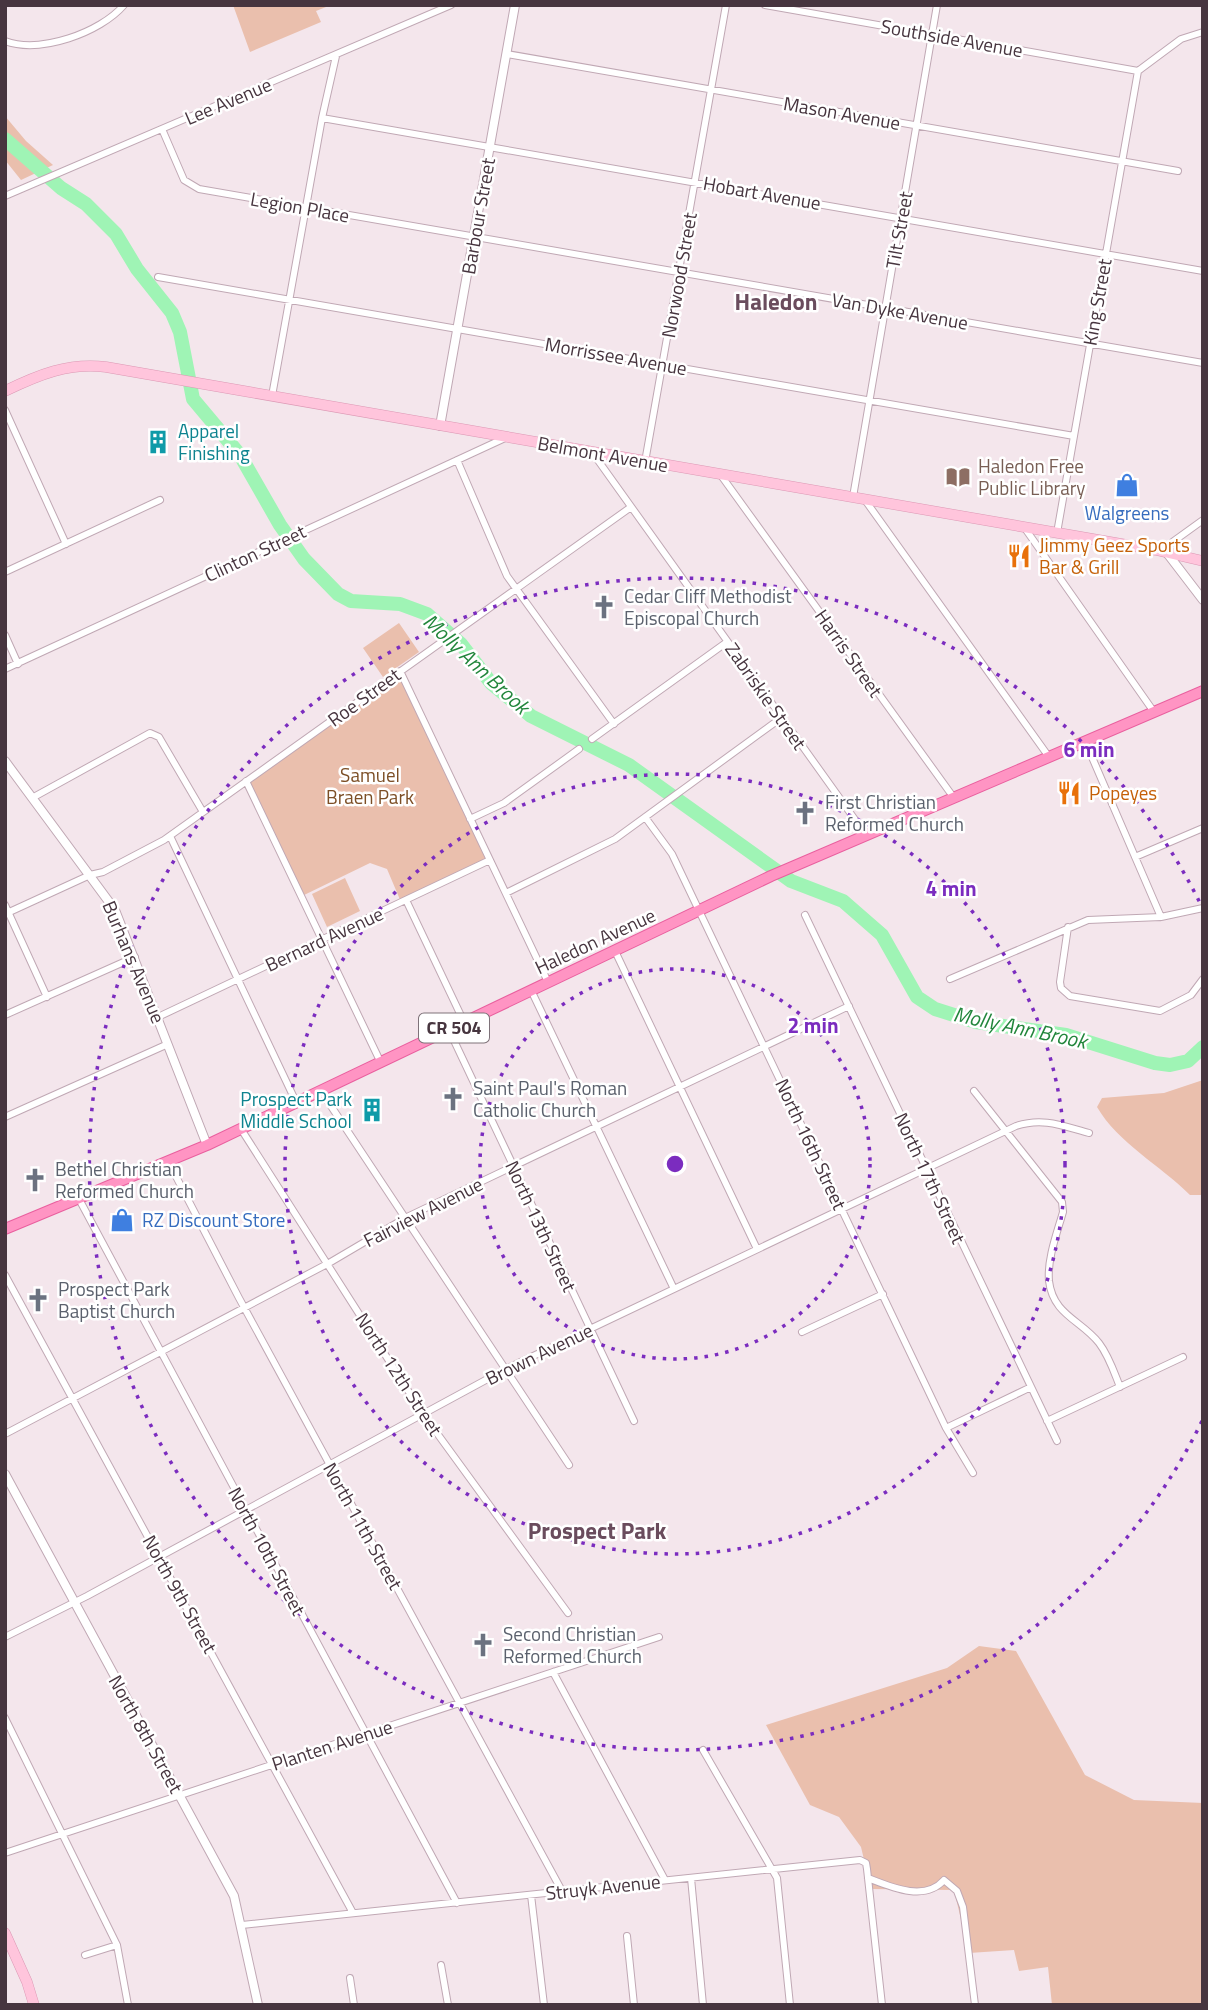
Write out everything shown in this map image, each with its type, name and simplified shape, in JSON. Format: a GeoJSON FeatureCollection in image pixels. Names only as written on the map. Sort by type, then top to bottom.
{"type":"FeatureCollection","features":[{"type":"Feature","properties":{"kind":"main road","name":"Belmont Avenue"},"geometry":{"type":"LineString","coordinates":[[5,391],[47,373],[86,364],[859,498],[1203,561]]}},
{"type":"Feature","properties":{"kind":"main road","name":"Haledon Avenue"},"geometry":{"type":"LineString","coordinates":[[5,1229],[241,1129],[771,876],[1203,691]]}},
{"type":"Feature","properties":{"kind":"main road"},"geometry":{"type":"LineString","coordinates":[[5,1933],[34,2005]]}},
{"type":"Feature","properties":{"kind":"street"},"geometry":{"type":"LineString","coordinates":[[5,41],[34,47],[53,44],[109,20],[124,5]]}},
{"type":"Feature","properties":{"kind":"street","name":"Lee Avenue"},"geometry":{"type":"LineString","coordinates":[[5,196],[451,5]]}},
{"type":"Feature","properties":{"kind":"street","name":"Barbour Street"},"geometry":{"type":"LineString","coordinates":[[440,426],[515,5]]}},
{"type":"Feature","properties":{"kind":"street","name":"Norwood Street"},"geometry":{"type":"LineString","coordinates":[[645,461],[726,5]]}},
{"type":"Feature","properties":{"kind":"street","name":"Southside Avenue"},"geometry":{"type":"LineString","coordinates":[[765,5],[1138,71]]}},
{"type":"Feature","properties":{"kind":"street","name":"Tilt Street"},"geometry":{"type":"LineString","coordinates":[[859,498],[869,401],[937,5]]}},
{"type":"Feature","properties":{"kind":"street"},"geometry":{"type":"LineString","coordinates":[[1138,71],[1181,39],[1203,32]]}},
{"type":"Feature","properties":{"kind":"street","name":"Mason Avenue"},"geometry":{"type":"LineString","coordinates":[[506,54],[1178,171]]}},
{"type":"Feature","properties":{"kind":"street"},"geometry":{"type":"LineString","coordinates":[[272,396],[321,118],[336,56]]}},
{"type":"Feature","properties":{"kind":"street","name":"King Street"},"geometry":{"type":"LineString","coordinates":[[1057,533],[1138,71]]}},
{"type":"Feature","properties":{"kind":"street","name":"Hobart Avenue"},"geometry":{"type":"LineString","coordinates":[[321,118],[490,145],[1203,271]]}},
{"type":"Feature","properties":{"kind":"street","name":"Legion Place"},"geometry":{"type":"LineString","coordinates":[[162,129],[184,180],[193,187],[474,237]]}},
{"type":"Feature","properties":{"kind":"street","name":"Van Dyke Avenue"},"geometry":{"type":"LineString","coordinates":[[474,237],[1203,363]]}},
{"type":"Feature","properties":{"kind":"street","name":"Morrissee Avenue"},"geometry":{"type":"LineString","coordinates":[[158,277],[1074,436]]}},
{"type":"Feature","properties":{"kind":"street"},"geometry":{"type":"LineString","coordinates":[[5,410],[66,544]]}},
{"type":"Feature","properties":{"kind":"street","name":"Clinton Street"},"geometry":{"type":"LineString","coordinates":[[5,670],[506,437]]}},
{"type":"Feature","properties":{"kind":"street","name":"Zabriskie Street"},"geometry":{"type":"LineString","coordinates":[[592,452],[867,836]]}},
{"type":"Feature","properties":{"kind":"street"},"geometry":{"type":"LineString","coordinates":[[457,460],[507,576],[614,724]]}},
{"type":"Feature","properties":{"kind":"street","name":"Harris Street"},"geometry":{"type":"LineString","coordinates":[[720,474],[954,798]]}},
{"type":"Feature","properties":{"kind":"street"},"geometry":{"type":"LineString","coordinates":[[859,498],[1049,757]]}},
{"type":"Feature","properties":{"kind":"street"},"geometry":{"type":"LineString","coordinates":[[5,572],[160,500]]}},
{"type":"Feature","properties":{"kind":"street","name":"Roe Street"},"geometry":{"type":"LineString","coordinates":[[6,910],[103,872],[170,836],[631,507]]}},
{"type":"Feature","properties":{"kind":"street"},"geometry":{"type":"LineString","coordinates":[[1203,520],[1164,552],[1203,600]]}},
{"type":"Feature","properties":{"kind":"street"},"geometry":{"type":"LineString","coordinates":[[1023,527],[1154,712]]}},
{"type":"Feature","properties":{"kind":"street"},"geometry":{"type":"LineString","coordinates":[[5,635],[18,664]]}},
{"type":"Feature","properties":{"kind":"street"},"geometry":{"type":"LineString","coordinates":[[593,739],[727,642]]}},
{"type":"Feature","properties":{"kind":"street"},"geometry":{"type":"LineString","coordinates":[[400,671],[548,982]]}},
{"type":"Feature","properties":{"kind":"street"},"geometry":{"type":"LineString","coordinates":[[506,893],[602,846],[782,718]]}},
{"type":"Feature","properties":{"kind":"street"},"geometry":{"type":"LineString","coordinates":[[32,798],[150,733],[159,737],[203,812]]}},
{"type":"Feature","properties":{"kind":"street"},"geometry":{"type":"LineString","coordinates":[[1085,741],[1161,917]]}},
{"type":"Feature","properties":{"kind":"street"},"geometry":{"type":"LineString","coordinates":[[470,819],[504,803],[579,749]]}},
{"type":"Feature","properties":{"kind":"street","name":"Burhans Avenue"},"geometry":{"type":"LineString","coordinates":[[5,761],[116,910],[207,1144]]}},
{"type":"Feature","properties":{"kind":"street"},"geometry":{"type":"LineString","coordinates":[[246,780],[381,1063]]}},
{"type":"Feature","properties":{"kind":"street","name":"North 16th Street"},"geometry":{"type":"LineString","coordinates":[[645,817],[672,854],[946,1428],[974,1473]]}},
{"type":"Feature","properties":{"kind":"street"},"geometry":{"type":"LineString","coordinates":[[1135,858],[1203,828]]}},
{"type":"Feature","properties":{"kind":"street"},"geometry":{"type":"LineString","coordinates":[[170,836],[296,1102]]}},
{"type":"Feature","properties":{"kind":"street","name":"Bernard Avenue"},"geometry":{"type":"LineString","coordinates":[[158,1017],[490,860]]}},
{"type":"Feature","properties":{"kind":"street"},"geometry":{"type":"LineString","coordinates":[[406,900],[464,1022]]}},
{"type":"Feature","properties":{"kind":"street"},"geometry":{"type":"LineString","coordinates":[[950,979],[1088,920],[1161,917],[1203,908]]}},
{"type":"Feature","properties":{"kind":"street"},"geometry":{"type":"LineString","coordinates":[[6,910],[47,997]]}},
{"type":"Feature","properties":{"kind":"street","name":"North 17th Street"},"geometry":{"type":"LineString","coordinates":[[805,915],[1029,1388],[1057,1441]]}},
{"type":"Feature","properties":{"kind":"street"},"geometry":{"type":"LineString","coordinates":[[1068,927],[1060,988],[1070,996],[1160,1011],[1191,995],[1203,979]]}},
{"type":"Feature","properties":{"kind":"street"},"geometry":{"type":"LineString","coordinates":[[615,951],[758,1249]]}},
{"type":"Feature","properties":{"kind":"street"},"geometry":{"type":"LineString","coordinates":[[5,1016],[135,957]]}},
{"type":"Feature","properties":{"kind":"street"},"geometry":{"type":"LineString","coordinates":[[531,990],[674,1289]]}},
{"type":"Feature","properties":{"kind":"street","name":"Fairview Avenue"},"geometry":{"type":"LineString","coordinates":[[5,1434],[329,1263],[407,1217],[849,1006]]}},
{"type":"Feature","properties":{"kind":"street","name":"North 13th Street"},"geometry":{"type":"LineString","coordinates":[[449,1030],[634,1421]]}},
{"type":"Feature","properties":{"kind":"street"},"geometry":{"type":"LineString","coordinates":[[5,1118],[168,1044]]}},
{"type":"Feature","properties":{"kind":"street"},"geometry":{"type":"LineString","coordinates":[[321,1091],[569,1465]]}},
{"type":"Feature","properties":{"kind":"street"},"geometry":{"type":"LineString","coordinates":[[974,1091],[1063,1207],[1049,1279],[1055,1303],[1098,1340],[1108,1356],[1120,1387]]}},
{"type":"Feature","properties":{"kind":"street","name":"Brown Avenue"},"geometry":{"type":"LineString","coordinates":[[5,1637],[160,1557],[506,1369],[1005,1131],[1033,1120],[1089,1133]]}},
{"type":"Feature","properties":{"kind":"street","name":"North 12th Street"},"geometry":{"type":"LineString","coordinates":[[241,1129],[423,1414],[568,1613]]}},
{"type":"Feature","properties":{"kind":"street","name":"North 11th Street"},"geometry":{"type":"LineString","coordinates":[[167,1159],[244,1307],[562,1891]]}},
{"type":"Feature","properties":{"kind":"street","name":"North 10th Street"},"geometry":{"type":"LineString","coordinates":[[79,1199],[457,1903]]}},
{"type":"Feature","properties":{"kind":"street","name":"North 9th Street"},"geometry":{"type":"LineString","coordinates":[[5,1275],[353,1913]]}},
{"type":"Feature","properties":{"kind":"street"},"geometry":{"type":"LineString","coordinates":[[802,1332],[883,1294]]}},
{"type":"Feature","properties":{"kind":"street"},"geometry":{"type":"LineString","coordinates":[[1047,1421],[1183,1357]]}},
{"type":"Feature","properties":{"kind":"street"},"geometry":{"type":"LineString","coordinates":[[946,1428],[1029,1388]]}},
{"type":"Feature","properties":{"kind":"street","name":"North 8th Street"},"geometry":{"type":"LineString","coordinates":[[5,1475],[234,1896],[258,2005]]}},
{"type":"Feature","properties":{"kind":"street","name":"Planten Avenue"},"geometry":{"type":"LineString","coordinates":[[5,1853],[659,1637]]}},
{"type":"Feature","properties":{"kind":"street"},"geometry":{"type":"LineString","coordinates":[[553,1672],[665,1880]]}},
{"type":"Feature","properties":{"kind":"street"},"geometry":{"type":"LineString","coordinates":[[5,1718],[117,1945],[128,2005]]}},
{"type":"Feature","properties":{"kind":"street"},"geometry":{"type":"LineString","coordinates":[[703,1750],[777,1878],[790,2005]]}},
{"type":"Feature","properties":{"kind":"street","name":"Struyk Avenue"},"geometry":{"type":"LineString","coordinates":[[242,1925],[860,1860],[866,1863],[868,1878],[915,1891],[933,1888],[944,1880],[957,1891],[964,1907],[975,2005]]}},
{"type":"Feature","properties":{"kind":"street"},"geometry":{"type":"LineString","coordinates":[[691,1878],[703,2005]]}},
{"type":"Feature","properties":{"kind":"street"},"geometry":{"type":"LineString","coordinates":[[868,1878],[882,2005]]}},
{"type":"Feature","properties":{"kind":"street"},"geometry":{"type":"LineString","coordinates":[[531,1895],[544,2005]]}},
{"type":"Feature","properties":{"kind":"street"},"geometry":{"type":"LineString","coordinates":[[626,1936],[634,2005]]}},
{"type":"Feature","properties":{"kind":"street"},"geometry":{"type":"LineString","coordinates":[[85,1955],[117,1945]]}},
{"type":"Feature","properties":{"kind":"street"},"geometry":{"type":"LineString","coordinates":[[441,1965],[448,2005]]}},
{"type":"Feature","properties":{"kind":"street"},"geometry":{"type":"LineString","coordinates":[[349,1978],[354,2005]]}},
{"type":"Feature","properties":{"kind":"green space"},"geometry":{"type":"Polygon","coordinates":[[[233,5],[331,5],[316,11],[321,22],[250,52],[233,5]]]}},
{"type":"Feature","properties":{"kind":"green space"},"geometry":{"type":"Polygon","coordinates":[[[5,116],[26,141],[53,165],[21,180],[5,160],[5,116]]]}},
{"type":"Feature","properties":{"kind":"green space"},"geometry":{"type":"Polygon","coordinates":[[[399,623],[419,652],[383,677],[363,648],[399,623]]]}},
{"type":"Feature","properties":{"kind":"green space","name":"Samuel Braen Park"},"geometry":{"type":"Polygon","coordinates":[[[400,672],[490,861],[401,902],[387,869],[370,863],[300,897],[245,782],[400,672]]]}},
{"type":"Feature","properties":{"kind":"green space"},"geometry":{"type":"Polygon","coordinates":[[[345,878],[360,911],[327,927],[312,894],[345,878]]]}},
{"type":"Feature","properties":{"kind":"green space"},"geometry":{"type":"Polygon","coordinates":[[[1203,1080],[1203,1195],[1190,1195],[1116,1132],[1097,1107],[1102,1098],[1164,1093],[1203,1080]]]}},
{"type":"Feature","properties":{"kind":"green space"},"geometry":{"type":"Polygon","coordinates":[[[979,1646],[1016,1651],[1085,1775],[1134,1800],[1203,1803],[1203,2005],[1052,2005],[1048,1967],[1019,1971],[1014,1950],[969,1953],[954,1890],[871,1889],[861,1847],[839,1817],[810,1805],[766,1725],[947,1668],[979,1646]]]}},
{"type":"Feature","properties":{"kind":"waterway","name":"Molly Ann Brook"},"geometry":{"type":"LineString","coordinates":[[5,139],[61,188],[86,204],[116,234],[137,269],[172,313],[180,332],[193,399],[240,455],[280,525],[304,559],[338,594],[351,601],[400,604],[427,614],[461,644],[491,683],[531,716],[629,765],[791,881],[843,901],[882,935],[917,997],[935,1009],[976,1022],[1066,1035],[1155,1063],[1170,1065],[1188,1061],[1203,1047]]}},
{"type":"Feature","properties":{"kind":"place","name":"Apparel Finishing"},"geometry":{"type":"Point","coordinates":[158,442]}},
{"type":"Feature","properties":{"kind":"place","name":"Haledon Free Public Library"},"geometry":{"type":"Point","coordinates":[958,477]}},
{"type":"Feature","properties":{"kind":"place","name":"Walgreens"},"geometry":{"type":"Point","coordinates":[1127,485]}},
{"type":"Feature","properties":{"kind":"place","name":"Jimmy Geez Sports Bar & Grill"},"geometry":{"type":"Point","coordinates":[1019,556]}},
{"type":"Feature","properties":{"kind":"place","name":"Cedar Cliff Methodist Episcopal Church"},"geometry":{"type":"Point","coordinates":[604,607]}},
{"type":"Feature","properties":{"kind":"place","name":"Popeyes"},"geometry":{"type":"Point","coordinates":[1069,793]}},
{"type":"Feature","properties":{"kind":"place","name":"First Christian Reformed Church"},"geometry":{"type":"Point","coordinates":[805,813]}},
{"type":"Feature","properties":{"kind":"place","name":"Saint Paul's Roman Catholic Church"},"geometry":{"type":"Point","coordinates":[453,1099]}},
{"type":"Feature","properties":{"kind":"place","name":"Prospect Park Middle School"},"geometry":{"type":"Point","coordinates":[372,1110]}},
{"type":"Feature","properties":{"kind":"place","name":"Bethel Christian Reformed Church"},"geometry":{"type":"Point","coordinates":[35,1180]}},
{"type":"Feature","properties":{"kind":"place","name":"RZ Discount Store"},"geometry":{"type":"Point","coordinates":[122,1220]}},
{"type":"Feature","properties":{"kind":"place","name":"Prospect Park Baptist Church"},"geometry":{"type":"Point","coordinates":[38,1300]}},
{"type":"Feature","properties":{"kind":"place","name":"Second Christian Reformed Church"},"geometry":{"type":"Point","coordinates":[483,1645]}},
{"type":"Feature","properties":{"kind":"district","name":"Haledon"},"geometry":{"type":"Point","coordinates":[776,302]}},
{"type":"Feature","properties":{"kind":"district","name":"Prospect Park"},"geometry":{"type":"Point","coordinates":[597,1531]}}]}
